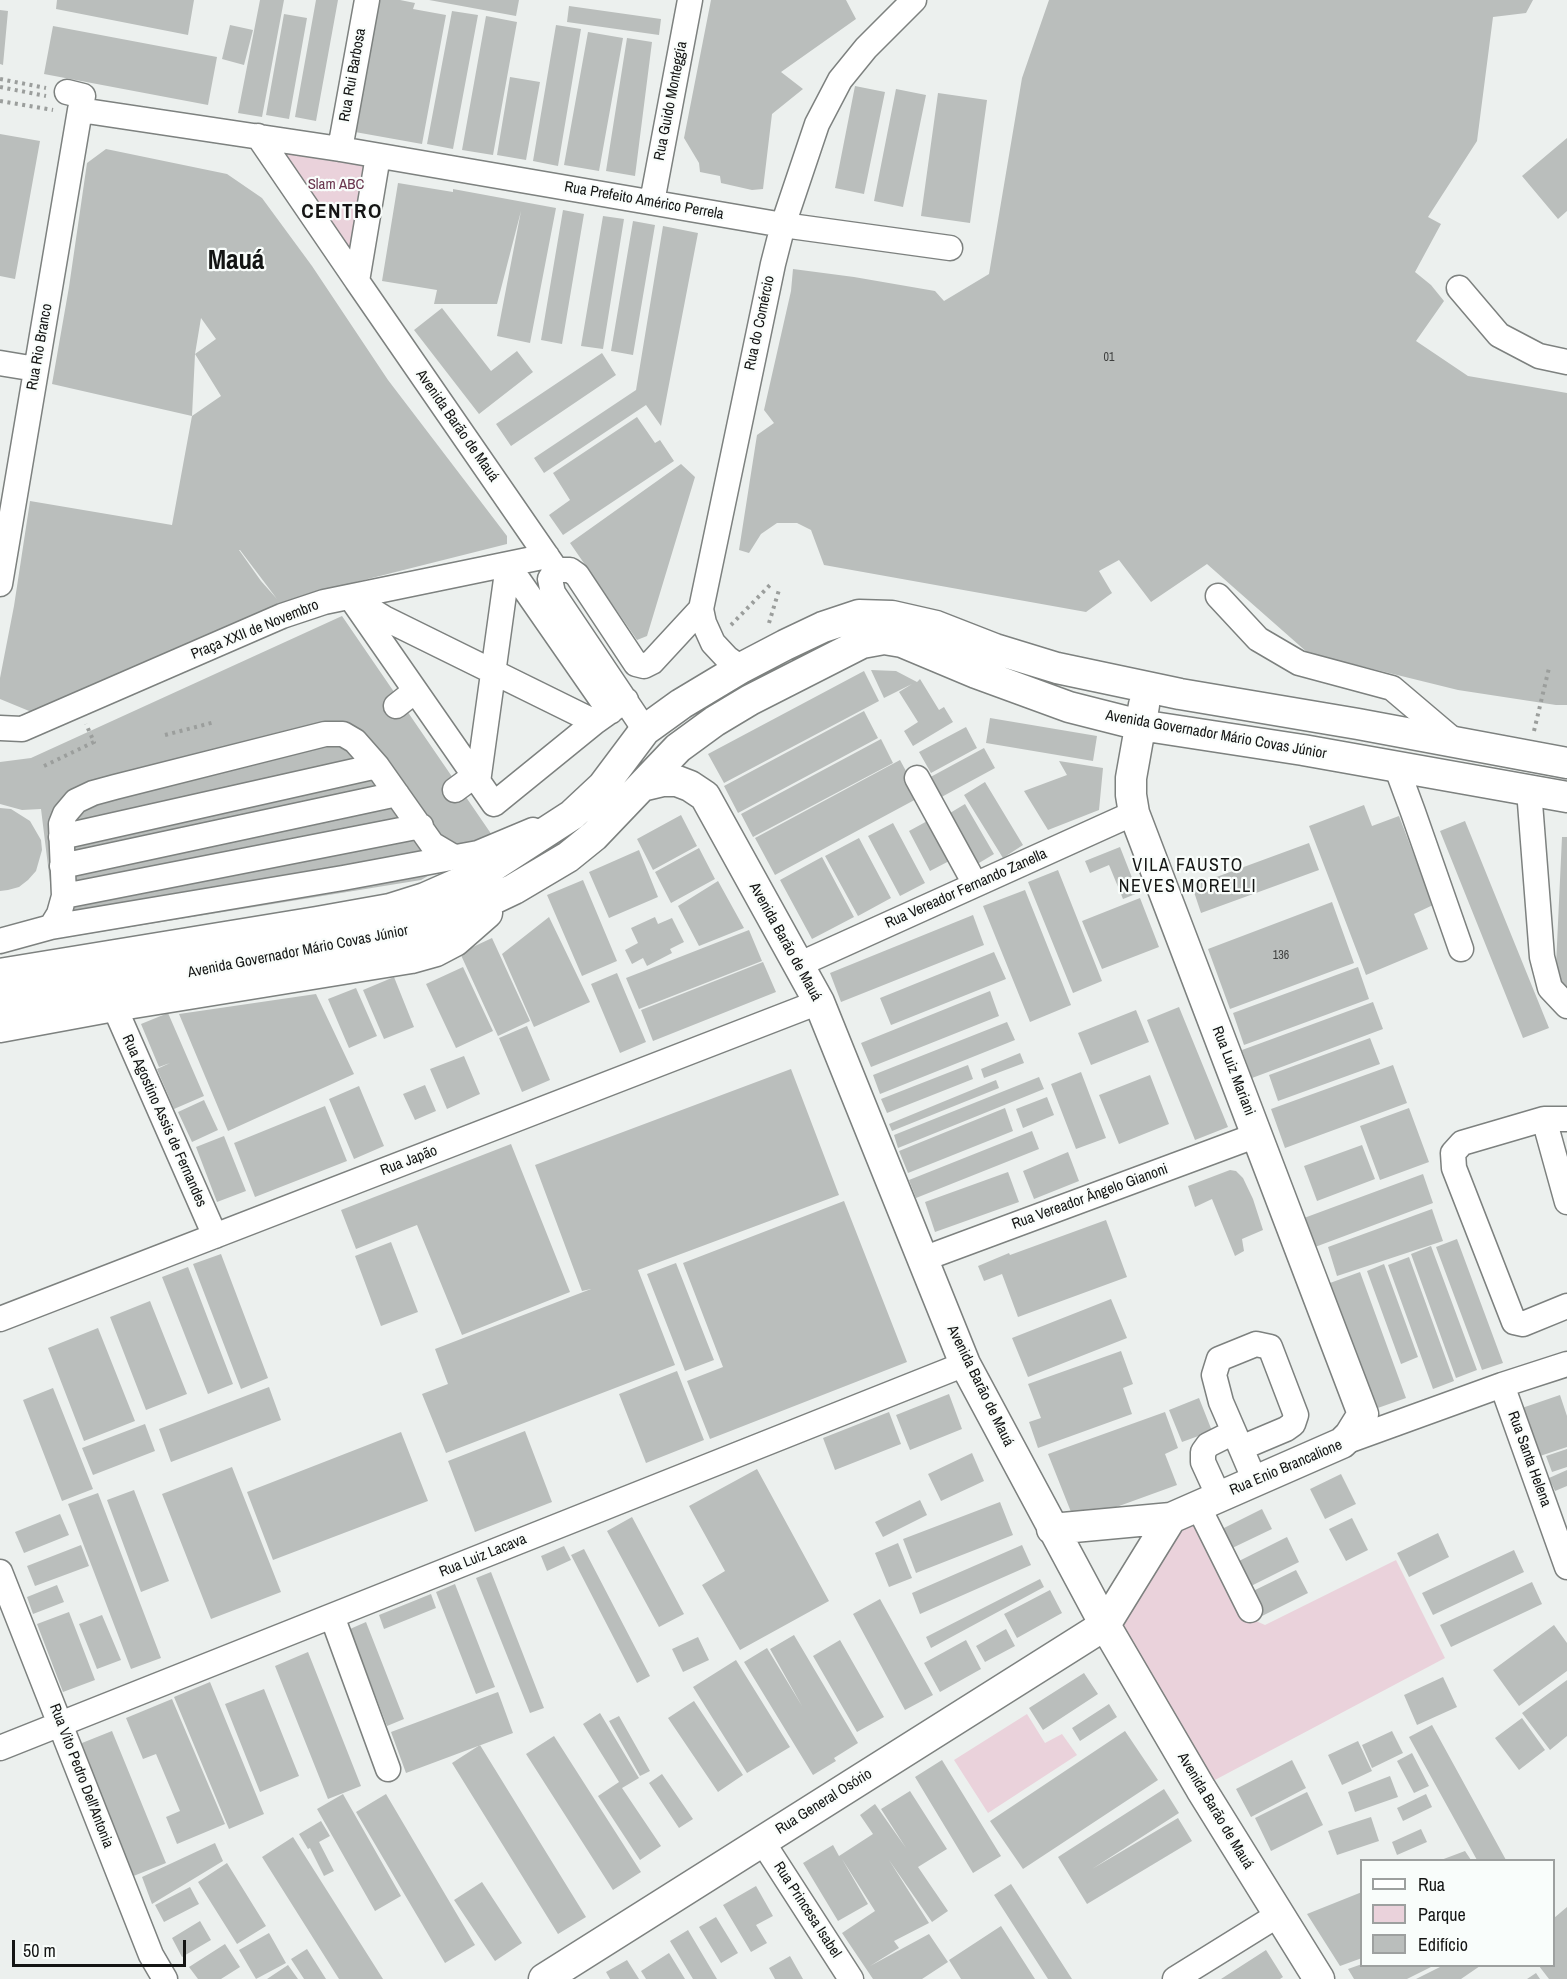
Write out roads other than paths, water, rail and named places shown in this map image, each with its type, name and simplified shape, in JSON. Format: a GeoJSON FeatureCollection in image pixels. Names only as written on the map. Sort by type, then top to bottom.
{"type":"FeatureCollection","features":[{"type":"Feature","properties":{"kind":"main road","name":"Avenida Governador Mário Covas Júnior"},"geometry":{"type":"LineString","coordinates":[[0,1003],[352,930],[390,909],[425,898],[474,876],[572,815],[603,786],[645,730],[681,704],[741,668],[823,627],[859,615],[892,616],[936,626],[995,649],[1057,668],[1147,687],[1567,763]]}},
{"type":"Feature","properties":{"kind":"main road","name":"Avenida Governador Mário Covas Júnior"},"geometry":{"type":"LineString","coordinates":[[0,974],[352,930],[397,936],[453,918],[514,889],[568,857],[594,836],[678,748],[715,721],[750,700],[862,643],[884,639],[902,642],[976,673],[1068,706],[1140,725],[1303,750],[1567,797]]}},
{"type":"Feature","properties":{"kind":"main road","name":"Rua Luiz Mariani"},"geometry":{"type":"LineString","coordinates":[[1147,687],[1131,778],[1134,813],[1363,1414]]}},
{"type":"Feature","properties":{"kind":"main road"},"geometry":{"type":"LineString","coordinates":[[1303,750],[1330,744],[1445,764],[1454,758],[1458,744]]}},
{"type":"Feature","properties":{"kind":"main road","name":"Avenida Barão de Mauá"},"geometry":{"type":"LineString","coordinates":[[642,786],[663,781],[677,781],[705,796],[819,1002],[965,1364],[1105,1625],[1201,1789],[1319,1979]]}},
{"type":"Feature","properties":{"kind":"main road"},"geometry":{"type":"LineString","coordinates":[[0,1027],[114,1006],[389,963],[436,951],[455,941],[514,889]]}},
{"type":"Feature","properties":{"kind":"main road"},"geometry":{"type":"LineString","coordinates":[[1342,1443],[1363,1414]]}},
{"type":"Feature","properties":{"kind":"main road","name":"Rua Enio Brancalione"},"geometry":{"type":"LineString","coordinates":[[1052,1529],[1171,1518],[1342,1443]]}},
{"type":"Feature","properties":{"kind":"main road"},"geometry":{"type":"LineString","coordinates":[[1105,1625],[1171,1518]]}},
{"type":"Feature","properties":{"kind":"main road","name":"Rua General Osório"},"geometry":{"type":"LineString","coordinates":[[544,1979],[1105,1625]]}},
{"type":"Feature","properties":{"kind":"street","name":"Rua Rui Barbosa"},"geometry":{"type":"LineString","coordinates":[[340,150],[367,0]]}},
{"type":"Feature","properties":{"kind":"street","name":"Rua Guido Monteggia"},"geometry":{"type":"LineString","coordinates":[[652,202],[690,0]]}},
{"type":"Feature","properties":{"kind":"street","name":"Rua do Comércio"},"geometry":{"type":"LineString","coordinates":[[701,609],[783,225],[817,124],[840,80],[866,48],[914,0]]}},
{"type":"Feature","properties":{"kind":"street","name":"Rua Prefeito Américo Perrela"},"geometry":{"type":"LineString","coordinates":[[66,103],[783,225],[950,248]]}},
{"type":"Feature","properties":{"kind":"street","name":"Rua Rio Branco"},"geometry":{"type":"LineString","coordinates":[[0,584],[36,369],[66,103]]}},
{"type":"Feature","properties":{"kind":"street","name":"Avenida Barão de Mauá"},"geometry":{"type":"LineString","coordinates":[[258,136],[552,563]]}},
{"type":"Feature","properties":{"kind":"street"},"geometry":{"type":"LineString","coordinates":[[357,281],[378,156]]}},
{"type":"Feature","properties":{"kind":"street"},"geometry":{"type":"LineString","coordinates":[[1459,288],[1499,336],[1539,356],[1567,362]]}},
{"type":"Feature","properties":{"kind":"street"},"geometry":{"type":"LineString","coordinates":[[0,363],[36,369]]}},
{"type":"Feature","properties":{"kind":"street"},"geometry":{"type":"LineString","coordinates":[[610,712],[553,593],[550,579],[552,563],[577,575],[636,664],[644,666],[652,662],[701,609]]}},
{"type":"Feature","properties":{"kind":"street","name":"Praça XXII de Novembro"},"geometry":{"type":"LineString","coordinates":[[5,728],[22,729],[282,616],[324,602],[508,565],[552,563]]}},
{"type":"Feature","properties":{"kind":"street"},"geometry":{"type":"LineString","coordinates":[[508,565],[610,712]]}},
{"type":"Feature","properties":{"kind":"street"},"geometry":{"type":"LineString","coordinates":[[469,783],[493,672],[508,565]]}},
{"type":"Feature","properties":{"kind":"street"},"geometry":{"type":"LineString","coordinates":[[1218,596],[1258,639],[1299,663],[1392,688],[1458,744]]}},
{"type":"Feature","properties":{"kind":"street"},"geometry":{"type":"LineString","coordinates":[[351,598],[415,691],[469,783],[494,804],[610,712]]}},
{"type":"Feature","properties":{"kind":"street"},"geometry":{"type":"LineString","coordinates":[[351,598],[384,618],[493,672],[610,712],[645,730]]}},
{"type":"Feature","properties":{"kind":"street"},"geometry":{"type":"LineString","coordinates":[[701,609],[704,623],[713,643],[727,658],[741,668]]}},
{"type":"Feature","properties":{"kind":"street"},"geometry":{"type":"LineString","coordinates":[[396,706],[415,691]]}},
{"type":"Feature","properties":{"kind":"street"},"geometry":{"type":"LineString","coordinates":[[51,927],[59,914],[64,896],[62,824],[65,814],[76,801],[93,793],[325,734],[343,734],[355,741],[421,826],[432,844],[454,857]]}},
{"type":"Feature","properties":{"kind":"street"},"geometry":{"type":"LineString","coordinates":[[61,837],[376,766]]}},
{"type":"Feature","properties":{"kind":"street"},"geometry":{"type":"LineString","coordinates":[[1396,766],[1461,949]]}},
{"type":"Feature","properties":{"kind":"street"},"geometry":{"type":"LineString","coordinates":[[917,778],[975,884]]}},
{"type":"Feature","properties":{"kind":"street"},"geometry":{"type":"LineString","coordinates":[[1529,790],[1542,957],[1550,988],[1567,1006]]}},
{"type":"Feature","properties":{"kind":"street"},"geometry":{"type":"LineString","coordinates":[[62,866],[397,794]]}},
{"type":"Feature","properties":{"kind":"street","name":"Rua Vereador Fernando Zanella"},"geometry":{"type":"LineString","coordinates":[[798,965],[1134,813]]}},
{"type":"Feature","properties":{"kind":"street"},"geometry":{"type":"LineString","coordinates":[[0,941],[51,927],[478,853],[572,815]]}},
{"type":"Feature","properties":{"kind":"street"},"geometry":{"type":"LineString","coordinates":[[64,896],[421,826]]}},
{"type":"Feature","properties":{"kind":"street","name":"Rua Japão"},"geometry":{"type":"LineString","coordinates":[[0,1319],[819,1002]]}},
{"type":"Feature","properties":{"kind":"street","name":"Rua Agostino Assis de Fernandes"},"geometry":{"type":"LineString","coordinates":[[114,1006],[215,1236]]}},
{"type":"Feature","properties":{"kind":"street"},"geometry":{"type":"LineString","coordinates":[[1567,1202],[1555,1119],[1462,1143],[1452,1153],[1454,1168],[1514,1322],[1523,1324],[1567,1306]]}},
{"type":"Feature","properties":{"kind":"street","name":"Rua Vereador Ângelo Gianoni"},"geometry":{"type":"LineString","coordinates":[[923,1259],[1257,1135]]}},
{"type":"Feature","properties":{"kind":"street","name":"Rua Luiz Lacava"},"geometry":{"type":"LineString","coordinates":[[0,1748],[965,1364]]}},
{"type":"Feature","properties":{"kind":"street","name":"Rua Enio Brancalione"},"geometry":{"type":"LineString","coordinates":[[1342,1443],[1567,1364]]}},
{"type":"Feature","properties":{"kind":"street","name":"Rua Santa Helena"},"geometry":{"type":"LineString","coordinates":[[1502,1385],[1567,1567]]}},
{"type":"Feature","properties":{"kind":"street","name":"Rua Enio Brancalione"},"geometry":{"type":"LineString","coordinates":[[1363,1414],[1403,1421]]}},
{"type":"Feature","properties":{"kind":"street"},"geometry":{"type":"LineString","coordinates":[[1250,1610],[1209,1502],[1203,1452],[1208,1445],[1238,1440],[1256,1481]]}},
{"type":"Feature","properties":{"kind":"street","name":"Rua Vito Pedro Dell'Antonia"},"geometry":{"type":"LineString","coordinates":[[0,1572],[151,1955],[165,1979]]}},
{"type":"Feature","properties":{"kind":"street"},"geometry":{"type":"LineString","coordinates":[[332,1616],[388,1769]]}},
{"type":"Feature","properties":{"kind":"street","name":"Rua Princesa Isabel"},"geometry":{"type":"LineString","coordinates":[[762,1841],[851,1979]]}},
{"type":"Feature","properties":{"kind":"street"},"geometry":{"type":"LineString","coordinates":[[1175,1979],[1278,1915]]}},
{"type":"Feature","properties":{"kind":"district","name":"CENTRO"},"geometry":{"type":"Point","coordinates":[342,212]}},
{"type":"Feature","properties":{"kind":"district","name":"Mauá"},"geometry":{"type":"Point","coordinates":[236,262]}},
{"type":"Feature","properties":{"kind":"district","name":"VILA FAUSTO NEVES MORELLI"},"geometry":{"type":"Point","coordinates":[1188,876]}},
{"type":"Feature","properties":{"kind":"park label","name":"Slam ABC"},"geometry":{"type":"Point","coordinates":[336,185]}}]}
